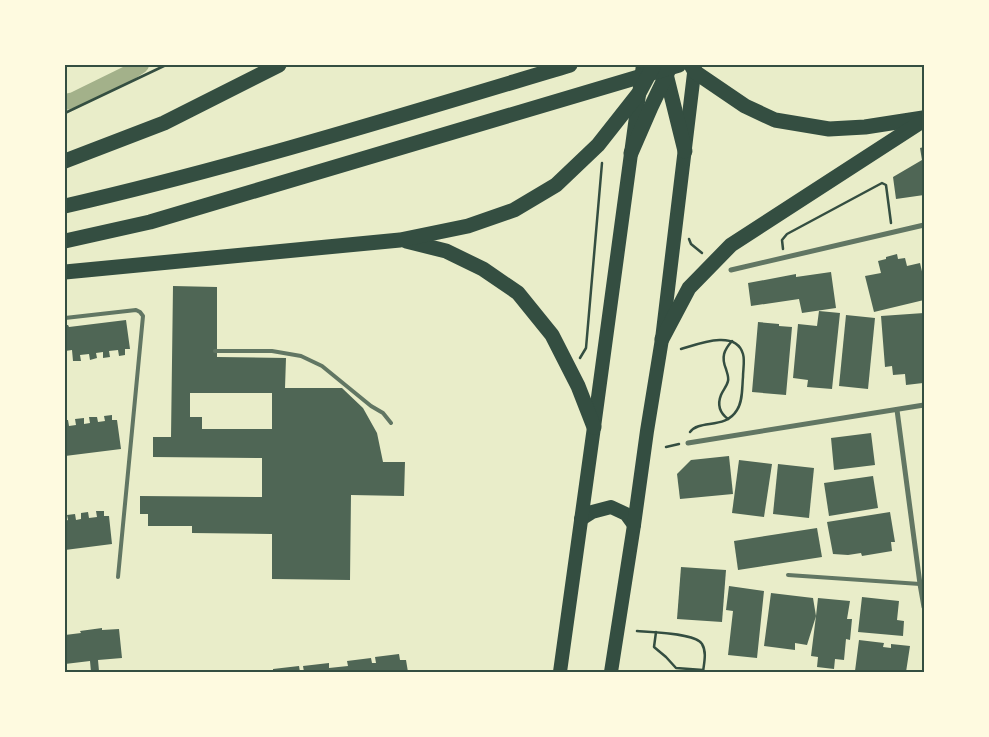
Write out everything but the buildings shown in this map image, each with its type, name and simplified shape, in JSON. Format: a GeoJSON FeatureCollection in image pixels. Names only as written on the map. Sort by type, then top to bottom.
{"type":"FeatureCollection","features":[{"type":"Feature","properties":{"kind":"highway"},"geometry":{"type":"LineString","coordinates":[[65,161],[164,122],[279,65]]}},
{"type":"Feature","properties":{"kind":"highway"},"geometry":{"type":"LineString","coordinates":[[65,206],[141,188],[380,122],[570,65]]}},
{"type":"Feature","properties":{"kind":"highway"},"geometry":{"type":"LineString","coordinates":[[560,672],[643,65]]}},
{"type":"Feature","properties":{"kind":"highway"},"geometry":{"type":"LineString","coordinates":[[65,272],[400,240],[468,226],[514,210],[556,185],[598,145],[639,93],[654,65]]}},
{"type":"Feature","properties":{"kind":"highway"},"geometry":{"type":"LineString","coordinates":[[631,153],[670,67]]}},
{"type":"Feature","properties":{"kind":"highway"},"geometry":{"type":"LineString","coordinates":[[670,67],[685,151]]}},
{"type":"Feature","properties":{"kind":"highway"},"geometry":{"type":"LineString","coordinates":[[65,241],[150,222],[670,67]]}},
{"type":"Feature","properties":{"kind":"highway"},"geometry":{"type":"LineString","coordinates":[[612,672],[662,338],[685,151],[693,67]]}},
{"type":"Feature","properties":{"kind":"highway"},"geometry":{"type":"LineString","coordinates":[[693,67],[745,106],[775,120],[829,129],[865,127],[924,119]]}},
{"type":"Feature","properties":{"kind":"highway"},"geometry":{"type":"LineString","coordinates":[[662,338],[689,288],[731,245],[924,119]]}},
{"type":"Feature","properties":{"kind":"highway"},"geometry":{"type":"LineString","coordinates":[[400,240],[446,251],[484,269],[518,292],[552,336],[578,386],[594,427]]}},
{"type":"Feature","properties":{"kind":"highway"},"geometry":{"type":"LineString","coordinates":[[581,519],[592,512],[611,507],[626,514],[634,524]]}},
{"type":"Feature","properties":{"kind":"street"},"geometry":{"type":"LineString","coordinates":[[731,270],[924,225]]}},
{"type":"Feature","properties":{"kind":"street"},"geometry":{"type":"LineString","coordinates":[[688,443],[924,405]]}},
{"type":"Feature","properties":{"kind":"street"},"geometry":{"type":"LineString","coordinates":[[897,410],[924,607]]}},
{"type":"Feature","properties":{"kind":"lane"},"geometry":{"type":"LineString","coordinates":[[65,318],[136,310],[143,316],[118,577]]}},
{"type":"Feature","properties":{"kind":"lane"},"geometry":{"type":"LineString","coordinates":[[215,351],[272,351],[301,356],[322,366],[371,406],[383,413],[391,423]]}},
{"type":"Feature","properties":{"kind":"lane"},"geometry":{"type":"LineString","coordinates":[[788,575],[920,584]]}},
{"type":"Feature","properties":{"kind":"path"},"geometry":{"type":"LineString","coordinates":[[65,113],[166,65]]}},
{"type":"Feature","properties":{"kind":"path"},"geometry":{"type":"LineString","coordinates":[[572,374],[586,348],[603,157]]}},
{"type":"Feature","properties":{"kind":"path"},"geometry":{"type":"LineString","coordinates":[[785,257],[782,244],[784,236],[882,183],[886,185],[893,232]]}},
{"type":"Feature","properties":{"kind":"path"},"geometry":{"type":"LineString","coordinates":[[681,349],[718,340],[732,341],[741,350],[744,364],[740,403],[737,411],[728,419],[695,427],[690,431],[688,443]]}},
{"type":"Feature","properties":{"kind":"path"},"geometry":{"type":"LineString","coordinates":[[728,419],[721,412],[719,403],[720,396],[728,381],[723,356],[725,349],[732,341]]}},
{"type":"Feature","properties":{"kind":"path"},"geometry":{"type":"LineString","coordinates":[[637,631],[656,632],[688,636],[699,641],[703,645],[704,651],[703,671],[676,668],[654,647],[656,632]]}},
{"type":"Feature","properties":{"kind":"waterway"},"geometry":{"type":"LineString","coordinates":[[65,102],[74,100],[129,73],[141,65]]}}]}
